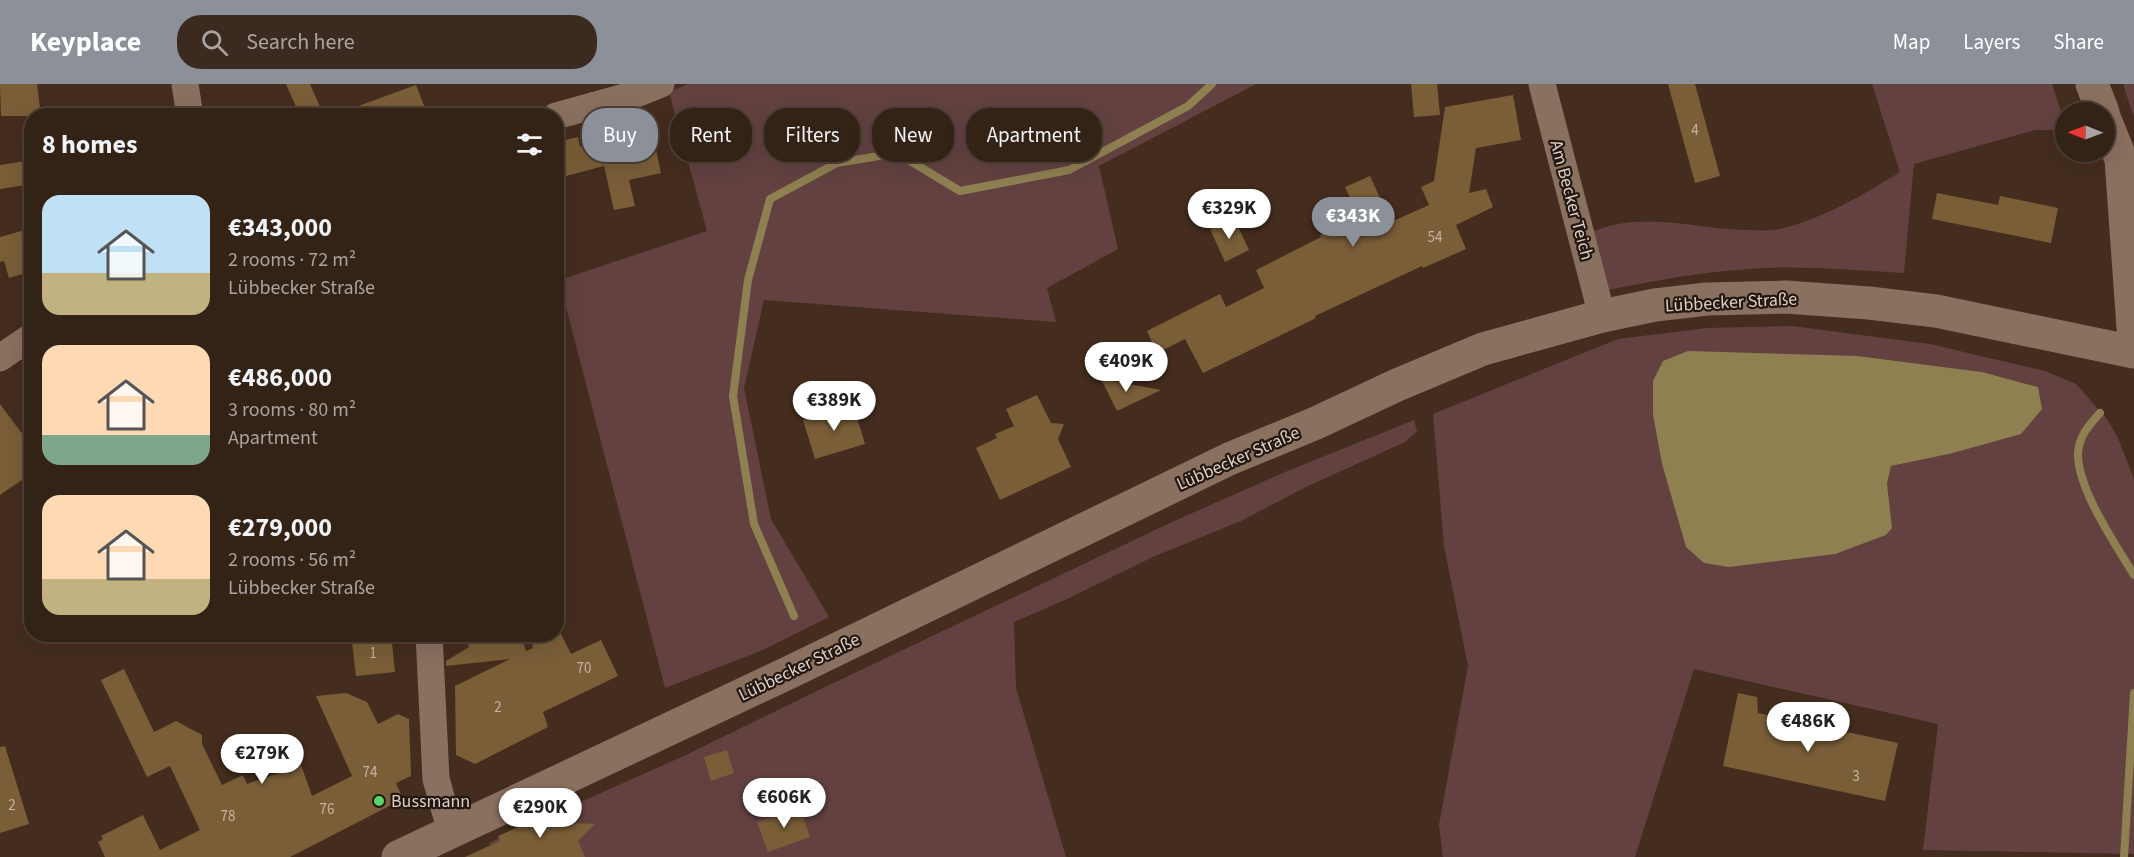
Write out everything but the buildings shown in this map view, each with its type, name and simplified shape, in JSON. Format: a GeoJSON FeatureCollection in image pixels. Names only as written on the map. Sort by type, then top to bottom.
{"type":"FeatureCollection","features":[{"type":"Feature","properties":{"kind":"main road"},"geometry":{"type":"LineString","coordinates":[[2092,84],[2099,102]]}},
{"type":"Feature","properties":{"kind":"main road"},"geometry":{"type":"LineString","coordinates":[[2115,141],[2128,169],[2134,342]]}},
{"type":"Feature","properties":{"kind":"main road","name":"Lübbecker Straße"},"geometry":{"type":"LineString","coordinates":[[398,857],[790,672],[1229,459],[1483,349],[1602,316],[1655,305],[1707,299],[1786,297],[1936,311],[2134,352]]}},
{"type":"Feature","properties":{"kind":"street"},"geometry":{"type":"LineString","coordinates":[[185,84],[189,108]]}},
{"type":"Feature","properties":{"kind":"street"},"geometry":{"type":"LineString","coordinates":[[564,114],[639,93],[661,84]]}},
{"type":"Feature","properties":{"kind":"street","name":"Am Becker Teich"},"geometry":{"type":"LineString","coordinates":[[1542,84],[1602,316]]}},
{"type":"Feature","properties":{"kind":"street"},"geometry":{"type":"LineString","coordinates":[[0,358],[24,342]]}},
{"type":"Feature","properties":{"kind":"street"},"geometry":{"type":"LineString","coordinates":[[429,642],[436,779],[451,832]]}},
{"type":"Feature","properties":{"kind":"shaded area"},"geometry":{"type":"Polygon","coordinates":[[[688,84],[1256,84],[1099,166],[1118,249],[1047,288],[1056,322],[764,300],[744,388],[771,519],[829,617],[763,650],[665,688],[564,299],[564,278],[707,231],[688,162],[752,162],[752,108],[673,108],[669,92],[688,84]]]}},
{"type":"Feature","properties":{"kind":"shaded area"},"geometry":{"type":"Polygon","coordinates":[[[1872,84],[2052,84],[2058,102],[2055,102],[2055,130],[2035,130],[1914,164],[1904,273],[1806,268],[1730,270],[1607,290],[1592,232],[1630,222],[1649,221],[1727,229],[1774,230],[1824,214],[1855,199],[1900,172],[1872,84]]]}},
{"type":"Feature","properties":{"kind":"shaded area"},"geometry":{"type":"Polygon","coordinates":[[[2123,84],[2134,84],[2134,117],[2123,84]]]}},
{"type":"Feature","properties":{"kind":"shaded area"},"geometry":{"type":"Polygon","coordinates":[[[1792,326],[1930,344],[2045,371],[2076,384],[2107,419],[2118,438],[2134,479],[2134,854],[1923,850],[1938,724],[1694,669],[1635,857],[1443,857],[1439,825],[1468,666],[1444,546],[1433,414],[1618,339],[1707,328],[1792,326]],[[1858,356],[1653,381],[1653,415],[1662,464],[1686,547],[1887,484],[1891,466],[1949,454],[2038,387],[1982,372],[1858,356]]]}},
{"type":"Feature","properties":{"kind":"shaded area"},"geometry":{"type":"Polygon","coordinates":[[[1688,351],[1858,356],[1982,372],[2038,387],[2042,409],[2021,434],[1949,454],[1891,466],[1887,484],[1892,528],[1886,535],[1835,554],[1729,567],[1704,563],[1686,547],[1662,464],[1653,415],[1653,381],[1663,361],[1688,351]]]}},
{"type":"Feature","properties":{"kind":"shaded area"},"geometry":{"type":"Polygon","coordinates":[[[1414,420],[1417,431],[1405,442],[1308,486],[1241,521],[1155,556],[1014,622],[1016,688],[1066,857],[494,857],[489,843],[688,754],[1172,522],[1285,472],[1414,420]]]}},
{"type":"Feature","properties":{"kind":"waterway"},"geometry":{"type":"LineString","coordinates":[[794,616],[754,524],[733,396],[748,280],[770,199],[837,163],[897,153],[960,191],[1069,170],[1188,106],[1212,84]]}},
{"type":"Feature","properties":{"kind":"waterway"},"geometry":{"type":"LineString","coordinates":[[2100,413],[2088,426],[2080,441],[2079,467],[2099,516],[2134,575]]}},
{"type":"Feature","properties":{"kind":"waterway"},"geometry":{"type":"LineString","coordinates":[[2124,857],[2134,693]]}},
{"type":"Feature","properties":{"kind":"place","name":"Bussmann"},"geometry":{"type":"Point","coordinates":[379,801]}}]}
